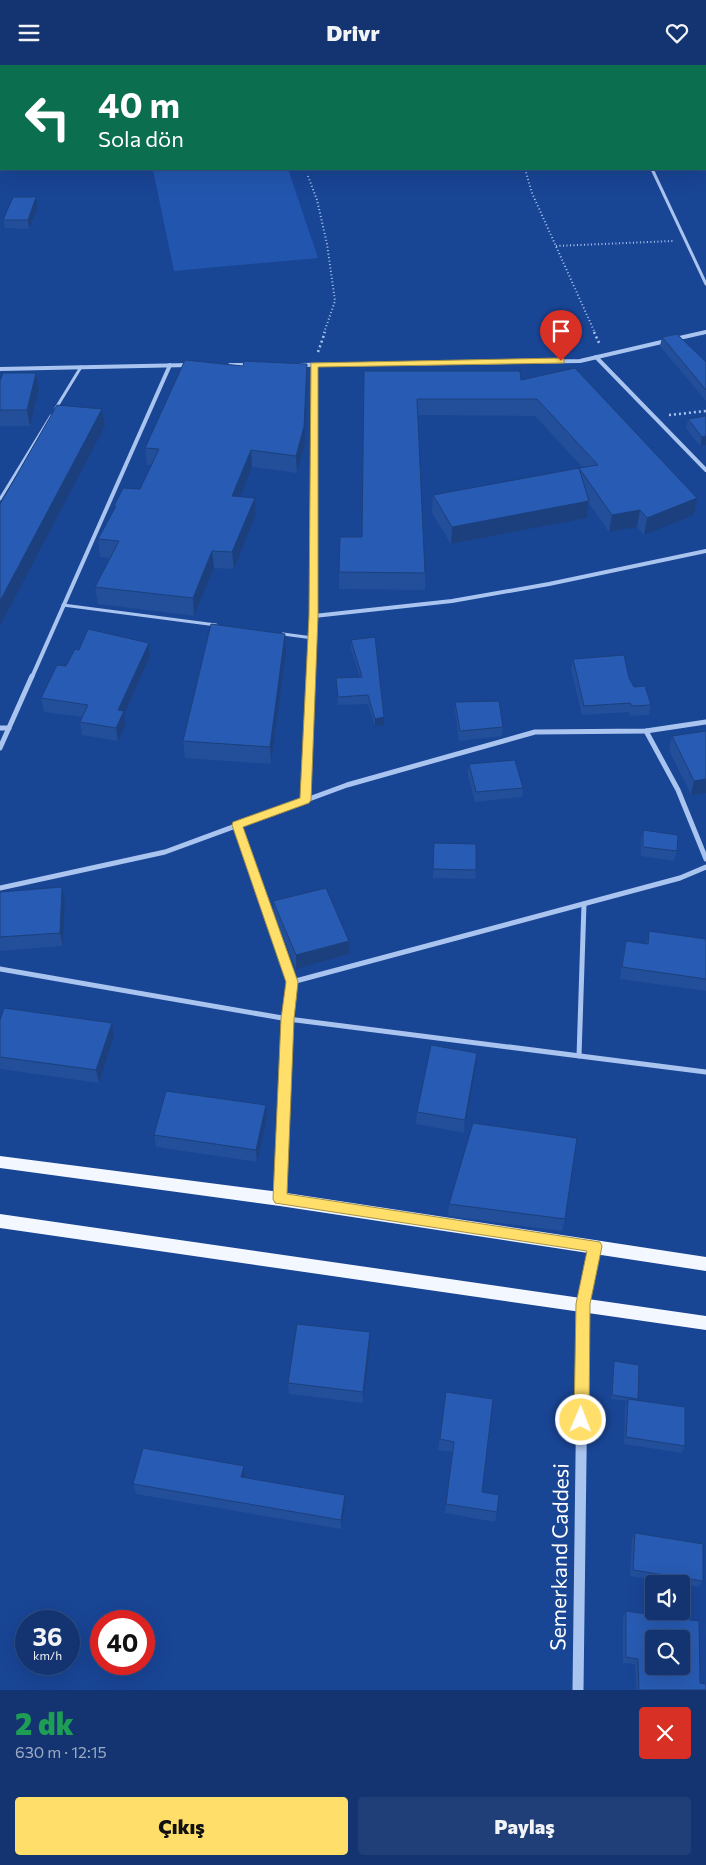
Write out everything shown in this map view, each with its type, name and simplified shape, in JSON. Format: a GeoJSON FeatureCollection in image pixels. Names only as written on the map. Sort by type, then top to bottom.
{"type":"FeatureCollection","features":[{"type":"Feature","properties":{"kind":"main road"},"geometry":{"type":"LineString","coordinates":[[0,1162],[280,1199],[595,1246],[706,1265]]}},
{"type":"Feature","properties":{"kind":"main road"},"geometry":{"type":"LineString","coordinates":[[0,1221],[706,1323]]}},
{"type":"Feature","properties":{"kind":"street"},"geometry":{"type":"LineString","coordinates":[[652,170],[706,284]]}},
{"type":"Feature","properties":{"kind":"street"},"geometry":{"type":"LineString","coordinates":[[294,365],[580,361],[706,332]]}},
{"type":"Feature","properties":{"kind":"street"},"geometry":{"type":"LineString","coordinates":[[596,357],[706,470]]}},
{"type":"Feature","properties":{"kind":"street"},"geometry":{"type":"LineString","coordinates":[[0,748],[170,365]]}},
{"type":"Feature","properties":{"kind":"street"},"geometry":{"type":"LineString","coordinates":[[0,369],[198,365]]}},
{"type":"Feature","properties":{"kind":"street"},"geometry":{"type":"LineString","coordinates":[[227,365],[256,365]]}},
{"type":"Feature","properties":{"kind":"street"},"geometry":{"type":"LineString","coordinates":[[305,800],[314,616],[314,365]]}},
{"type":"Feature","properties":{"kind":"street"},"geometry":{"type":"LineString","coordinates":[[314,616],[452,601],[549,584],[706,551]]}},
{"type":"Feature","properties":{"kind":"street"},"geometry":{"type":"LineString","coordinates":[[0,888],[165,852],[347,785],[535,732],[646,731],[706,722]]}},
{"type":"Feature","properties":{"kind":"street"},"geometry":{"type":"LineString","coordinates":[[0,729],[9,728]]}},
{"type":"Feature","properties":{"kind":"street"},"geometry":{"type":"LineString","coordinates":[[646,731],[678,790],[706,859]]}},
{"type":"Feature","properties":{"kind":"street"},"geometry":{"type":"LineString","coordinates":[[237,825],[292,982],[288,1019],[280,1199]]}},
{"type":"Feature","properties":{"kind":"street"},"geometry":{"type":"LineString","coordinates":[[292,982],[680,879],[706,867]]}},
{"type":"Feature","properties":{"kind":"street"},"geometry":{"type":"LineString","coordinates":[[579,1056],[584,904]]}},
{"type":"Feature","properties":{"kind":"street"},"geometry":{"type":"LineString","coordinates":[[0,969],[288,1019],[706,1072]]}},
{"type":"Feature","properties":{"kind":"street","name":"Semerkand Caddesi"},"geometry":{"type":"LineString","coordinates":[[578,1690],[583,1304],[595,1246]]}},
{"type":"Feature","properties":{"kind":"lane"},"geometry":{"type":"LineString","coordinates":[[0,499],[81,367]]}},
{"type":"Feature","properties":{"kind":"lane"},"geometry":{"type":"LineString","coordinates":[[63,605],[226,627]]}},
{"type":"Feature","properties":{"kind":"lane"},"geometry":{"type":"LineString","coordinates":[[274,633],[312,638]]}},
{"type":"Feature","properties":{"kind":"path"},"geometry":{"type":"LineString","coordinates":[[525,170],[532,193],[604,355]]}},
{"type":"Feature","properties":{"kind":"path"},"geometry":{"type":"LineString","coordinates":[[308,176],[318,200],[327,244],[335,301],[314,365]]}},
{"type":"Feature","properties":{"kind":"path"},"geometry":{"type":"LineString","coordinates":[[556,246],[685,241]]}},
{"type":"Feature","properties":{"kind":"path"},"geometry":{"type":"LineString","coordinates":[[656,417],[706,411]]}},
{"type":"Feature","properties":{"kind":"shaded area"},"geometry":{"type":"Polygon","coordinates":[[[153,170],[288,170],[318,258],[174,271],[153,170]]]}},
{"type":"Feature","properties":{"kind":"building"},"geometry":{"type":"Polygon","coordinates":[[[13,197],[36,197],[28,220],[3,220],[13,197]]]}},
{"type":"Feature","properties":{"kind":"building"},"geometry":{"type":"Polygon","coordinates":[[[677,334],[706,362],[706,390],[662,337],[677,334]]]}},
{"type":"Feature","properties":{"kind":"building"},"geometry":{"type":"Polygon","coordinates":[[[185,360],[243,366],[244,361],[307,364],[304,427],[296,456],[251,450],[232,496],[255,498],[232,552],[212,551],[193,598],[95,587],[119,541],[98,539],[116,506],[114,506],[123,488],[140,489],[159,449],[145,448],[185,360]]]}},
{"type":"Feature","properties":{"kind":"building"},"geometry":{"type":"Polygon","coordinates":[[[575,368],[697,498],[647,518],[640,510],[612,515],[579,468],[598,465],[537,399],[417,399],[425,573],[339,572],[340,537],[362,537],[364,371],[520,371],[521,380],[575,368]]]}},
{"type":"Feature","properties":{"kind":"building"},"geometry":{"type":"Polygon","coordinates":[[[3,373],[36,373],[27,410],[0,410],[0,381],[3,373]]]}},
{"type":"Feature","properties":{"kind":"building"},"geometry":{"type":"Polygon","coordinates":[[[57,405],[102,409],[0,601],[0,504],[57,405]]]}},
{"type":"Feature","properties":{"kind":"building"},"geometry":{"type":"Polygon","coordinates":[[[706,416],[706,436],[702,437],[688,419],[706,416]]]}},
{"type":"Feature","properties":{"kind":"building"},"geometry":{"type":"Polygon","coordinates":[[[579,468],[589,501],[452,527],[433,495],[579,468]]]}},
{"type":"Feature","properties":{"kind":"building"},"geometry":{"type":"Polygon","coordinates":[[[211,624],[285,634],[270,747],[183,741],[211,624]]]}},
{"type":"Feature","properties":{"kind":"building"},"geometry":{"type":"Polygon","coordinates":[[[88,629],[149,643],[118,710],[124,711],[116,728],[80,722],[88,705],[41,698],[57,665],[66,666],[75,649],[79,650],[88,629]]]}},
{"type":"Feature","properties":{"kind":"building"},"geometry":{"type":"Polygon","coordinates":[[[375,637],[384,717],[375,719],[368,695],[338,697],[336,678],[362,677],[351,640],[375,637]]]}},
{"type":"Feature","properties":{"kind":"building"},"geometry":{"type":"Polygon","coordinates":[[[624,655],[629,678],[634,687],[645,686],[651,705],[632,706],[630,703],[584,706],[573,659],[624,655]]]}},
{"type":"Feature","properties":{"kind":"building"},"geometry":{"type":"Polygon","coordinates":[[[499,701],[503,727],[460,731],[455,702],[499,701]]]}},
{"type":"Feature","properties":{"kind":"building"},"geometry":{"type":"Polygon","coordinates":[[[706,731],[706,779],[694,781],[672,736],[706,731]]]}},
{"type":"Feature","properties":{"kind":"building"},"geometry":{"type":"Polygon","coordinates":[[[515,760],[523,788],[476,792],[469,764],[515,760]]]}},
{"type":"Feature","properties":{"kind":"building"},"geometry":{"type":"Polygon","coordinates":[[[643,830],[678,835],[677,851],[643,847],[643,830]]]}},
{"type":"Feature","properties":{"kind":"building"},"geometry":{"type":"Polygon","coordinates":[[[434,843],[476,844],[476,870],[433,869],[434,843]]]}},
{"type":"Feature","properties":{"kind":"building"},"geometry":{"type":"Polygon","coordinates":[[[62,887],[60,933],[0,937],[0,892],[62,887]]]}},
{"type":"Feature","properties":{"kind":"building"},"geometry":{"type":"Polygon","coordinates":[[[326,888],[349,941],[296,955],[273,901],[326,888]]]}},
{"type":"Feature","properties":{"kind":"building"},"geometry":{"type":"Polygon","coordinates":[[[649,931],[706,939],[706,979],[622,967],[626,941],[648,944],[649,931]]]}},
{"type":"Feature","properties":{"kind":"building"},"geometry":{"type":"Polygon","coordinates":[[[4,1008],[112,1023],[96,1070],[0,1057],[0,1020],[4,1008]]]}},
{"type":"Feature","properties":{"kind":"building"},"geometry":{"type":"Polygon","coordinates":[[[431,1045],[477,1053],[465,1120],[417,1112],[431,1045]]]}},
{"type":"Feature","properties":{"kind":"building"},"geometry":{"type":"Polygon","coordinates":[[[166,1091],[266,1105],[256,1150],[154,1135],[166,1091]]]}},
{"type":"Feature","properties":{"kind":"building"},"geometry":{"type":"Polygon","coordinates":[[[473,1123],[577,1138],[565,1219],[449,1204],[473,1123]]]}},
{"type":"Feature","properties":{"kind":"building"},"geometry":{"type":"Polygon","coordinates":[[[297,1324],[370,1332],[363,1392],[288,1383],[297,1324]]]}},
{"type":"Feature","properties":{"kind":"building"},"geometry":{"type":"Polygon","coordinates":[[[614,1361],[639,1365],[638,1399],[612,1395],[614,1361]]]}},
{"type":"Feature","properties":{"kind":"building"},"geometry":{"type":"Polygon","coordinates":[[[446,1392],[493,1399],[482,1492],[499,1495],[497,1512],[446,1504],[454,1442],[440,1439],[446,1392]]]}},
{"type":"Feature","properties":{"kind":"building"},"geometry":{"type":"Polygon","coordinates":[[[628,1399],[685,1407],[685,1446],[626,1437],[628,1399]]]}},
{"type":"Feature","properties":{"kind":"building"},"geometry":{"type":"Polygon","coordinates":[[[143,1448],[244,1466],[241,1477],[345,1495],[341,1520],[133,1484],[143,1448]]]}},
{"type":"Feature","properties":{"kind":"building"},"geometry":{"type":"Polygon","coordinates":[[[635,1533],[703,1544],[703,1581],[690,1579],[690,1575],[665,1575],[633,1570],[635,1533]]]}},
{"type":"Feature","properties":{"kind":"building"},"geometry":{"type":"Polygon","coordinates":[[[626,1611],[645,1614],[645,1620],[699,1621],[700,1683],[706,1684],[706,1690],[639,1690],[638,1659],[626,1657],[626,1611]]]}},
{"type":"Feature","properties":{"kind":"route"},"geometry":{"type":"LineString","coordinates":[[561,361],[314,365],[314,616],[305,800],[237,825],[292,982],[288,1019],[280,1199],[595,1246],[583,1304],[581,1420]]}}]}
